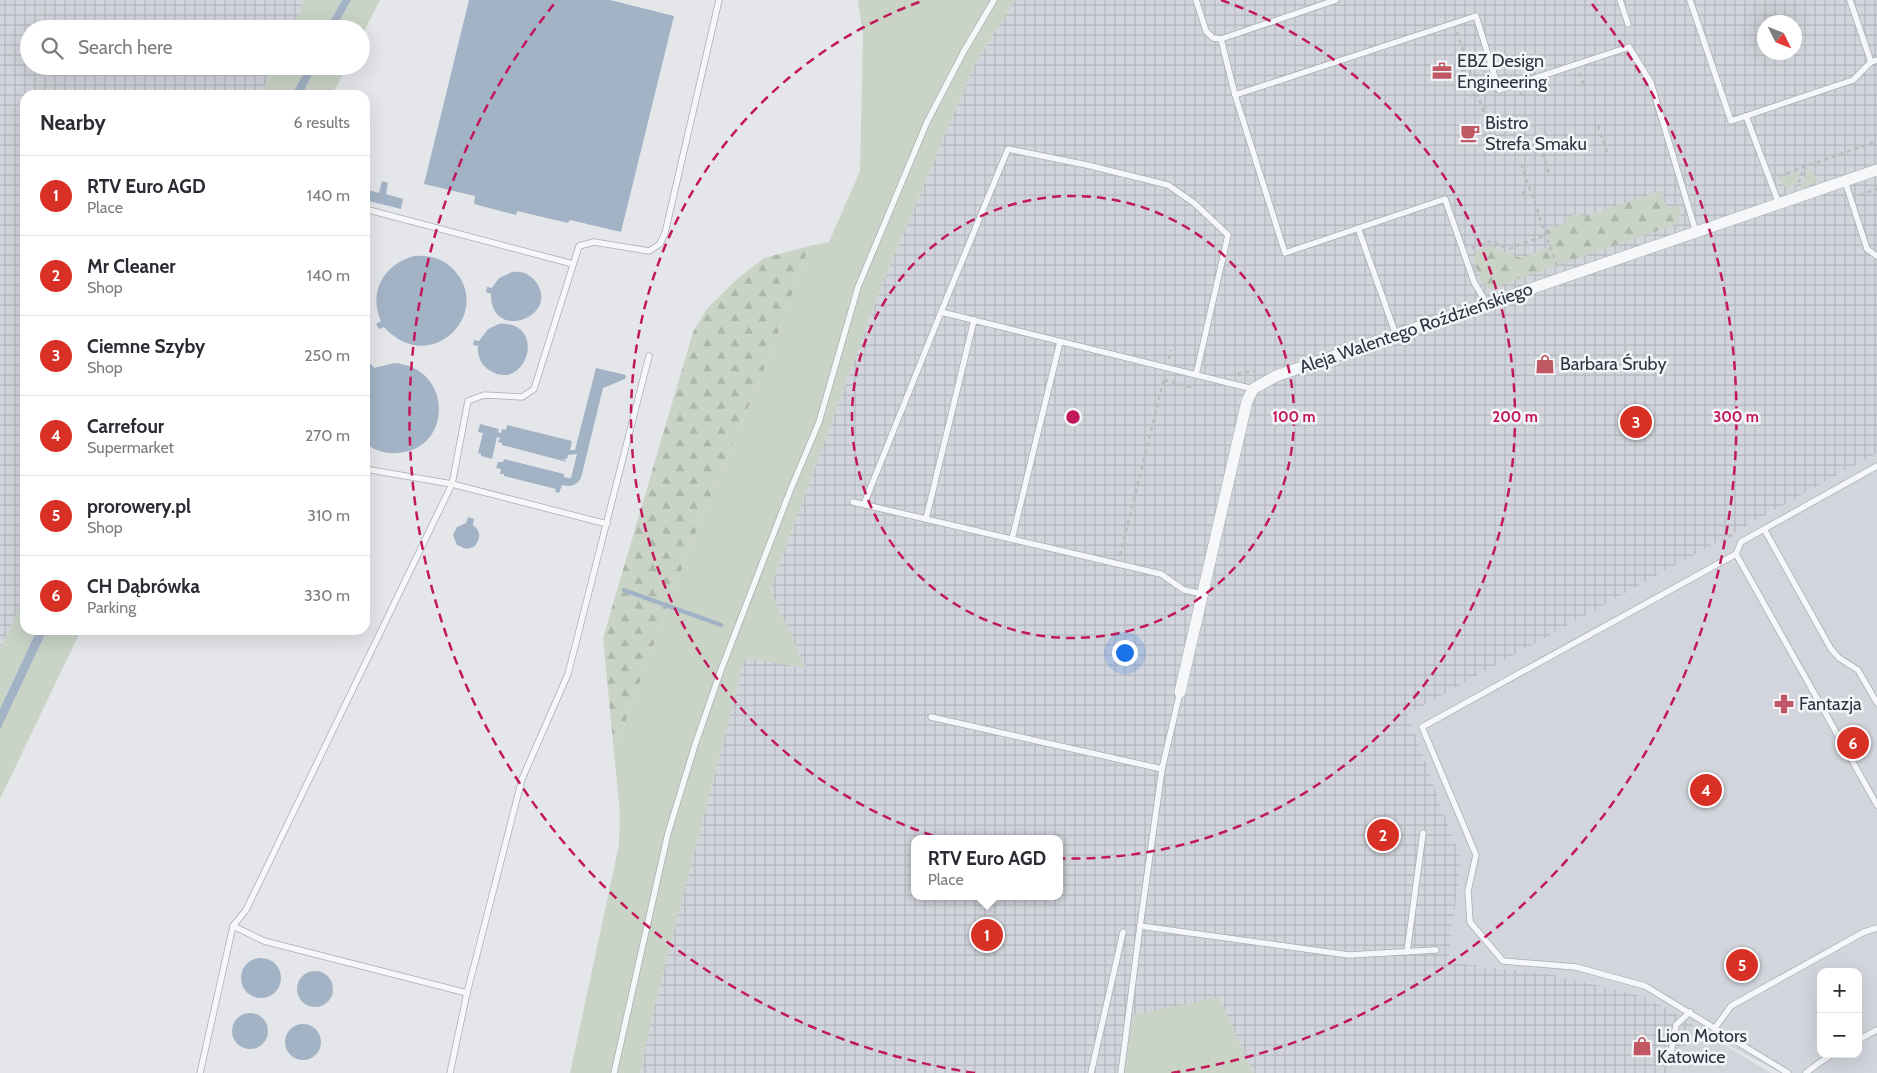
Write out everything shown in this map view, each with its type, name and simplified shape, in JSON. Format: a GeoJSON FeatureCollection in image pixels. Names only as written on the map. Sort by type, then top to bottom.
{"type":"FeatureCollection","features":[{"type":"Feature","properties":{"kind":"street","name":"Aleja Walentego Roździeńskiego"},"geometry":{"type":"LineString","coordinates":[[1254,389],[1276,376],[1877,170]]}},
{"type":"Feature","properties":{"kind":"street"},"geometry":{"type":"LineString","coordinates":[[1180,692],[1247,401],[1254,389]]}},
{"type":"Feature","properties":{"kind":"lane"},"geometry":{"type":"LineString","coordinates":[[200,1073],[233,926],[246,910],[452,484],[468,401],[484,395],[522,397],[534,389],[579,246],[594,242],[649,251],[660,244],[665,233],[719,0]]}},
{"type":"Feature","properties":{"kind":"lane"},"geometry":{"type":"LineString","coordinates":[[614,1073],[668,832],[721,670],[790,491],[819,422],[858,287],[927,122],[964,51],[994,0]]}},
{"type":"Feature","properties":{"kind":"lane"},"geometry":{"type":"LineString","coordinates":[[1196,0],[1206,31],[1213,38],[1221,39],[1336,0]]}},
{"type":"Feature","properties":{"kind":"lane"},"geometry":{"type":"LineString","coordinates":[[1620,0],[1628,24]]}},
{"type":"Feature","properties":{"kind":"lane"},"geometry":{"type":"LineString","coordinates":[[1690,0],[1731,122],[1853,80],[1874,61],[1850,0]]}},
{"type":"Feature","properties":{"kind":"lane"},"geometry":{"type":"LineString","coordinates":[[1235,95],[1476,16],[1499,90],[1629,47],[1651,84],[1696,232]]}},
{"type":"Feature","properties":{"kind":"lane"},"geometry":{"type":"LineString","coordinates":[[1221,39],[1235,95],[1285,253],[1445,200],[1474,282],[1487,304]]}},
{"type":"Feature","properties":{"kind":"lane"},"geometry":{"type":"LineString","coordinates":[[1746,116],[1779,204]]}},
{"type":"Feature","properties":{"kind":"lane"},"geometry":{"type":"LineString","coordinates":[[864,504],[1008,149],[1087,165],[1168,185],[1194,204],[1228,235],[1196,375]]}},
{"type":"Feature","properties":{"kind":"lane"},"geometry":{"type":"LineString","coordinates":[[1845,181],[1867,249],[1877,256]]}},
{"type":"Feature","properties":{"kind":"lane"},"geometry":{"type":"LineString","coordinates":[[370,210],[573,264]]}},
{"type":"Feature","properties":{"kind":"lane"},"geometry":{"type":"LineString","coordinates":[[1358,228],[1396,335]]}},
{"type":"Feature","properties":{"kind":"lane"},"geometry":{"type":"LineString","coordinates":[[941,312],[1254,389]]}},
{"type":"Feature","properties":{"kind":"lane"},"geometry":{"type":"LineString","coordinates":[[926,519],[974,320]]}},
{"type":"Feature","properties":{"kind":"lane"},"geometry":{"type":"LineString","coordinates":[[1012,539],[1060,342]]}},
{"type":"Feature","properties":{"kind":"lane"},"geometry":{"type":"LineString","coordinates":[[450,1073],[467,993],[522,779],[568,674],[649,356]]}},
{"type":"Feature","properties":{"kind":"lane"},"geometry":{"type":"LineString","coordinates":[[1788,1073],[1645,986],[1576,967],[1503,961],[1470,922],[1468,891],[1476,855],[1422,728],[1736,554],[1741,542],[1877,466]]}},
{"type":"Feature","properties":{"kind":"lane"},"geometry":{"type":"LineString","coordinates":[[370,470],[452,484],[607,524]]}},
{"type":"Feature","properties":{"kind":"lane"},"geometry":{"type":"LineString","coordinates":[[853,502],[1161,574],[1184,590],[1203,594]]}},
{"type":"Feature","properties":{"kind":"lane"},"geometry":{"type":"LineString","coordinates":[[1764,530],[1834,653],[1844,662],[1858,670],[1877,703]]}},
{"type":"Feature","properties":{"kind":"lane"},"geometry":{"type":"LineString","coordinates":[[1736,554],[1877,805]]}},
{"type":"Feature","properties":{"kind":"lane"},"geometry":{"type":"LineString","coordinates":[[1121,1073],[1162,769],[1180,692]]}},
{"type":"Feature","properties":{"kind":"lane"},"geometry":{"type":"LineString","coordinates":[[931,717],[1162,769]]}},
{"type":"Feature","properties":{"kind":"lane"},"geometry":{"type":"LineString","coordinates":[[1407,952],[1423,833]]}},
{"type":"Feature","properties":{"kind":"lane"},"geometry":{"type":"LineString","coordinates":[[233,926],[264,941],[467,993]]}},
{"type":"Feature","properties":{"kind":"lane"},"geometry":{"type":"LineString","coordinates":[[1140,926],[1349,955],[1436,950]]}},
{"type":"Feature","properties":{"kind":"lane"},"geometry":{"type":"LineString","coordinates":[[1715,1028],[1731,1006],[1864,932],[1877,928]]}},
{"type":"Feature","properties":{"kind":"lane"},"geometry":{"type":"LineString","coordinates":[[1091,1073],[1123,932]]}},
{"type":"Feature","properties":{"kind":"lane"},"geometry":{"type":"LineString","coordinates":[[1669,1064],[1676,1025],[1690,1012]]}},
{"type":"Feature","properties":{"kind":"lane"},"geometry":{"type":"LineString","coordinates":[[1862,1038],[1877,1030]]}},
{"type":"Feature","properties":{"kind":"lane"},"geometry":{"type":"LineString","coordinates":[[1806,1073],[1826,1058]]}},
{"type":"Feature","properties":{"kind":"path"},"geometry":{"type":"LineString","coordinates":[[1454,24],[1492,135],[1484,138]]}},
{"type":"Feature","properties":{"kind":"path"},"geometry":{"type":"LineString","coordinates":[[1461,71],[1469,68]]}},
{"type":"Feature","properties":{"kind":"path"},"geometry":{"type":"LineString","coordinates":[[1581,79],[1584,86]]}},
{"type":"Feature","properties":{"kind":"path"},"geometry":{"type":"LineString","coordinates":[[1520,91],[1523,99]]}},
{"type":"Feature","properties":{"kind":"path"},"geometry":{"type":"LineString","coordinates":[[1470,96],[1477,93]]}},
{"type":"Feature","properties":{"kind":"path"},"geometry":{"type":"LineString","coordinates":[[1598,126],[1607,152]]}},
{"type":"Feature","properties":{"kind":"path"},"geometry":{"type":"LineString","coordinates":[[1770,180],[1877,141]]}},
{"type":"Feature","properties":{"kind":"path"},"geometry":{"type":"LineString","coordinates":[[1540,146],[1549,173]]}},
{"type":"Feature","properties":{"kind":"path"},"geometry":{"type":"LineString","coordinates":[[1521,164],[1557,268]]}},
{"type":"Feature","properties":{"kind":"path"},"geometry":{"type":"LineString","coordinates":[[1852,198],[1877,189]]}},
{"type":"Feature","properties":{"kind":"path"},"geometry":{"type":"LineString","coordinates":[[1522,193],[1530,190]]}},
{"type":"Feature","properties":{"kind":"path"},"geometry":{"type":"LineString","coordinates":[[1463,251],[1491,241],[1509,249],[1546,235]]}},
{"type":"Feature","properties":{"kind":"path"},"geometry":{"type":"LineString","coordinates":[[1118,564],[1171,350]]}},
{"type":"Feature","properties":{"kind":"shaded area"},"geometry":{"type":"Polygon","coordinates":[[[0,0],[305,0],[296,20],[20,20],[20,75],[270,75],[263,90],[20,90],[20,607],[0,649],[0,0]]]}},
{"type":"Feature","properties":{"kind":"shaded area"},"geometry":{"type":"Polygon","coordinates":[[[1015,0],[1877,0],[1877,453],[1408,714],[1461,860],[1448,962],[1554,975],[1645,997],[1675,1013],[1695,1027],[1670,1073],[1253,1073],[1219,997],[1124,1073],[640,1073],[654,1008],[745,657],[806,668],[770,590],[883,282],[975,64],[1015,0]]]}},
{"type":"Feature","properties":{"kind":"shaded area"},"geometry":{"type":"Polygon","coordinates":[[[1877,453],[1877,1073],[1781,1073],[1707,1034],[1771,1073],[1670,1073],[1694,1027],[1675,1013],[1645,997],[1554,975],[1448,962],[1461,860],[1408,714],[1877,453]]]}},
{"type":"Feature","properties":{"kind":"green space"},"geometry":{"type":"Polygon","coordinates":[[[305,0],[342,0],[331,20],[296,20],[305,0]]]}},
{"type":"Feature","properties":{"kind":"green space"},"geometry":{"type":"Polygon","coordinates":[[[351,0],[380,0],[370,20],[340,20],[351,0]]]}},
{"type":"Feature","properties":{"kind":"green space"},"geometry":{"type":"Polygon","coordinates":[[[858,0],[1015,0],[975,64],[883,282],[770,590],[806,668],[745,658],[654,1008],[640,1073],[570,1073],[619,845],[620,814],[614,752],[693,539],[773,348],[809,246],[829,242],[860,171],[863,36],[858,0]]]}},
{"type":"Feature","properties":{"kind":"green space"},"geometry":{"type":"Polygon","coordinates":[[[270,75],[302,75],[295,90],[263,90],[270,75]]]}},
{"type":"Feature","properties":{"kind":"green space"},"geometry":{"type":"Polygon","coordinates":[[[312,75],[342,75],[335,90],[304,90],[312,75]]]}},
{"type":"Feature","properties":{"kind":"green space"},"geometry":{"type":"Polygon","coordinates":[[[1812,169],[1817,179],[1816,181],[1801,188],[1807,171],[1812,169]]]}},
{"type":"Feature","properties":{"kind":"green space"},"geometry":{"type":"Polygon","coordinates":[[[1798,172],[1800,178],[1796,185],[1788,188],[1784,186],[1779,178],[1798,172]]]}},
{"type":"Feature","properties":{"kind":"green space"},"geometry":{"type":"Polygon","coordinates":[[[1661,190],[1667,208],[1678,205],[1681,216],[1677,224],[1489,289],[1481,280],[1473,259],[1478,250],[1491,246],[1521,258],[1552,246],[1546,230],[1566,223],[1565,218],[1581,212],[1583,217],[1661,190]]]}},
{"type":"Feature","properties":{"kind":"green space"},"geometry":{"type":"Polygon","coordinates":[[[809,246],[773,348],[693,539],[614,752],[603,638],[693,332],[707,309],[736,280],[764,258],[809,246]]]}},
{"type":"Feature","properties":{"kind":"green space"},"geometry":{"type":"Polygon","coordinates":[[[20,607],[20,635],[35,635],[0,709],[0,649],[20,607]]]}},
{"type":"Feature","properties":{"kind":"green space"},"geometry":{"type":"Polygon","coordinates":[[[45,635],[79,635],[0,799],[0,730],[45,635]]]}},
{"type":"Feature","properties":{"kind":"green space"},"geometry":{"type":"Polygon","coordinates":[[[1219,997],[1253,1073],[1124,1073],[1133,1015],[1219,997]]]}},
{"type":"Feature","properties":{"kind":"water"},"geometry":{"type":"Polygon","coordinates":[[[342,0],[351,0],[340,20],[331,20],[342,0]]]}},
{"type":"Feature","properties":{"kind":"water"},"geometry":{"type":"Polygon","coordinates":[[[469,0],[610,0],[674,16],[621,232],[570,220],[568,223],[517,211],[516,215],[474,204],[475,196],[424,184],[469,0]]]}},
{"type":"Feature","properties":{"kind":"water"},"geometry":{"type":"Polygon","coordinates":[[[302,75],[312,75],[304,90],[295,90],[302,75]]]}},
{"type":"Feature","properties":{"kind":"water"},"geometry":{"type":"Polygon","coordinates":[[[382,181],[388,183],[386,194],[403,199],[401,209],[370,201],[370,190],[379,193],[382,181]]]}},
{"type":"Feature","properties":{"kind":"water"},"geometry":{"type":"Polygon","coordinates":[[[414,256],[434,258],[452,268],[464,285],[467,303],[462,319],[452,333],[438,343],[421,346],[402,341],[384,327],[379,329],[376,324],[381,321],[376,300],[381,281],[394,265],[414,256]]]}},
{"type":"Feature","properties":{"kind":"water"},"geometry":{"type":"Polygon","coordinates":[[[512,272],[519,272],[531,277],[536,282],[541,295],[539,306],[532,314],[522,320],[511,321],[501,318],[494,309],[491,294],[486,292],[487,287],[492,288],[499,278],[512,272]]]}},
{"type":"Feature","properties":{"kind":"water"},"geometry":{"type":"Polygon","coordinates":[[[499,324],[514,326],[524,333],[528,343],[527,355],[522,365],[513,373],[502,375],[484,366],[479,357],[478,346],[473,345],[474,340],[479,341],[488,329],[499,324]]]}},
{"type":"Feature","properties":{"kind":"water"},"geometry":{"type":"Polygon","coordinates":[[[394,363],[413,368],[427,378],[436,392],[439,408],[437,424],[429,438],[416,448],[397,453],[388,453],[370,447],[370,364],[374,368],[394,363]]]}},
{"type":"Feature","properties":{"kind":"water"},"geometry":{"type":"Polygon","coordinates":[[[596,368],[626,375],[625,379],[603,388],[581,478],[577,483],[571,486],[562,485],[559,493],[555,492],[556,489],[504,476],[504,474],[500,474],[501,469],[496,468],[498,462],[503,462],[504,459],[564,474],[564,477],[571,478],[577,454],[568,455],[567,459],[563,459],[567,462],[502,445],[502,443],[498,442],[500,438],[497,437],[492,459],[481,456],[478,453],[483,433],[478,432],[480,424],[499,429],[498,432],[501,433],[502,429],[506,430],[507,425],[572,441],[570,450],[575,450],[596,368]]]}},
{"type":"Feature","properties":{"kind":"water"},"geometry":{"type":"Polygon","coordinates":[[[468,517],[474,519],[473,525],[478,530],[479,535],[474,547],[466,549],[457,545],[453,535],[457,527],[466,523],[468,517]]]}},
{"type":"Feature","properties":{"kind":"water"},"geometry":{"type":"Polygon","coordinates":[[[35,635],[45,635],[0,730],[0,709],[35,635]]]}},
{"type":"Feature","properties":{"kind":"water"},"geometry":{"type":"Polygon","coordinates":[[[265,958],[272,961],[278,967],[281,978],[280,986],[272,995],[265,998],[257,998],[250,995],[242,986],[241,974],[244,967],[253,959],[265,958]]]}},
{"type":"Feature","properties":{"kind":"water"},"geometry":{"type":"Polygon","coordinates":[[[315,971],[322,972],[328,976],[332,982],[332,996],[328,1002],[322,1006],[315,1007],[308,1006],[302,1002],[298,996],[297,989],[298,982],[302,976],[308,972],[315,971]]]}},
{"type":"Feature","properties":{"kind":"water"},"geometry":{"type":"Polygon","coordinates":[[[250,1013],[257,1014],[263,1018],[267,1024],[267,1038],[263,1044],[257,1048],[250,1049],[243,1048],[237,1044],[233,1038],[232,1031],[233,1024],[237,1018],[243,1014],[250,1013]]]}},
{"type":"Feature","properties":{"kind":"water"},"geometry":{"type":"Polygon","coordinates":[[[303,1024],[310,1025],[316,1029],[320,1035],[320,1049],[316,1055],[310,1059],[303,1060],[296,1059],[290,1055],[286,1049],[285,1042],[286,1035],[290,1029],[296,1025],[303,1024]]]}},
{"type":"Feature","properties":{"kind":"waterway"},"geometry":{"type":"LineString","coordinates":[[624,590],[721,625]]}},
{"type":"Feature","properties":{"kind":"place","name":"EBZ Design Engineering"},"geometry":{"type":"Point","coordinates":[1442,71]}},
{"type":"Feature","properties":{"kind":"place","name":"Bistro Strefa Smaku"},"geometry":{"type":"Point","coordinates":[1470,133]}},
{"type":"Feature","properties":{"kind":"place","name":"Barbara Śruby"},"geometry":{"type":"Point","coordinates":[1545,364]}},
{"type":"Feature","properties":{"kind":"place","name":"Ciemne Szyby"},"geometry":{"type":"Point","coordinates":[1636,422]}},
{"type":"Feature","properties":{"kind":"place","name":"Fantazja"},"geometry":{"type":"Point","coordinates":[1784,704]}},
{"type":"Feature","properties":{"kind":"place","name":"CH Dąbrówka"},"geometry":{"type":"Point","coordinates":[1853,743]}},
{"type":"Feature","properties":{"kind":"place","name":"Carrefour"},"geometry":{"type":"Point","coordinates":[1706,790]}},
{"type":"Feature","properties":{"kind":"place","name":"Mr Cleaner"},"geometry":{"type":"Point","coordinates":[1383,835]}},
{"type":"Feature","properties":{"kind":"place","name":"RTV Euro AGD"},"geometry":{"type":"Point","coordinates":[987,935]}},
{"type":"Feature","properties":{"kind":"place","name":"prorowery.pl"},"geometry":{"type":"Point","coordinates":[1742,965]}},
{"type":"Feature","properties":{"kind":"place","name":"Lion Motors Katowice"},"geometry":{"type":"Point","coordinates":[1642,1046]}}]}
